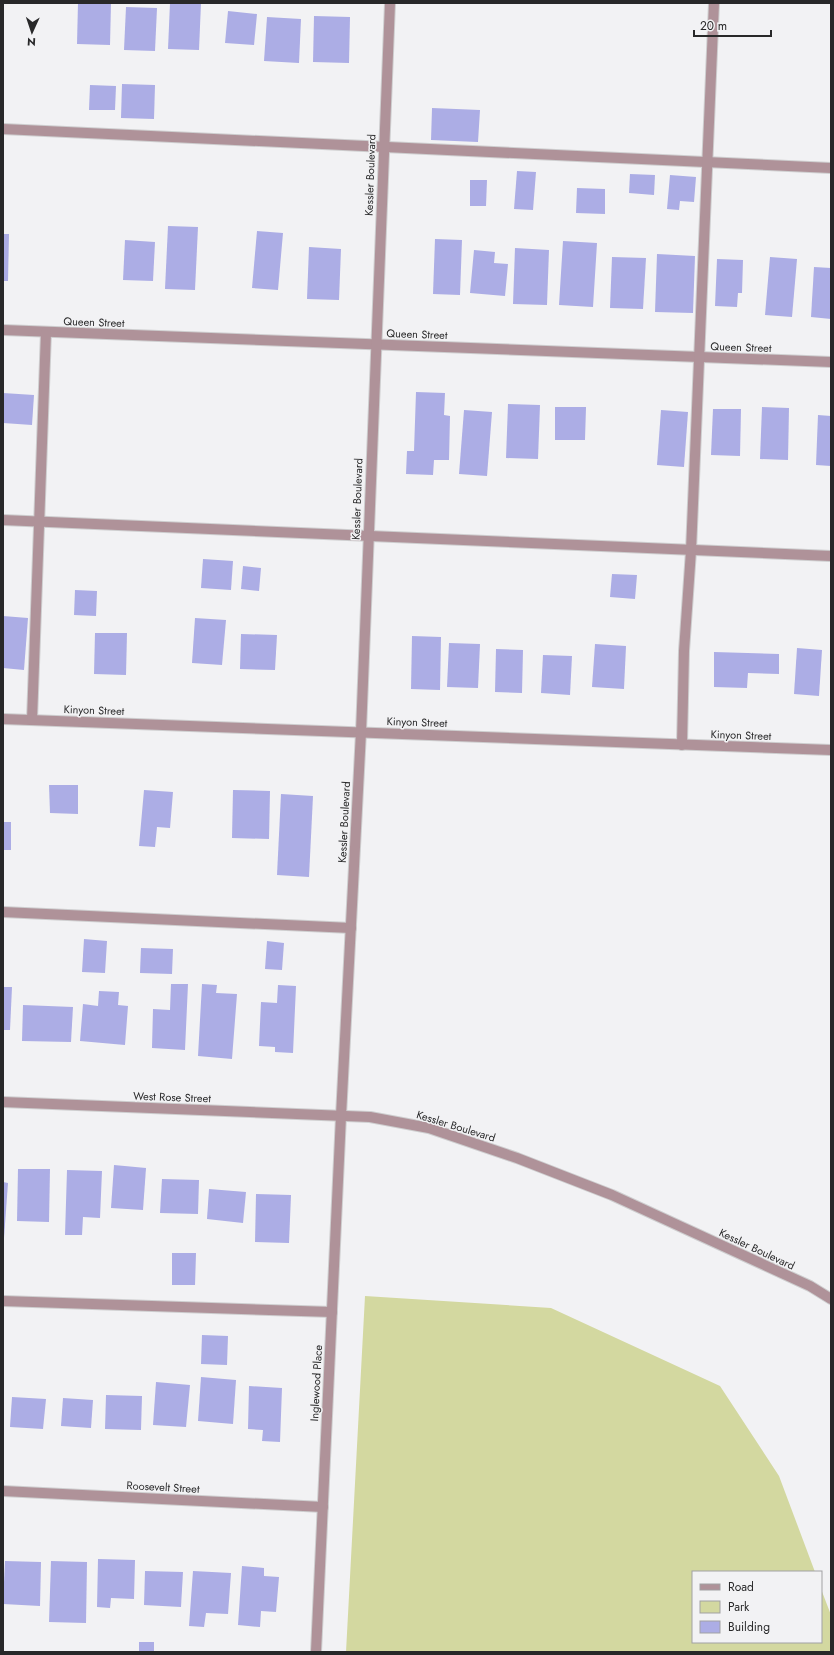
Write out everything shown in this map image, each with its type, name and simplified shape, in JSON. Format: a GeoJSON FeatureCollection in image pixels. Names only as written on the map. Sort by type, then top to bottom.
{"type":"FeatureCollection","features":[{"type":"Feature","properties":{"kind":"street","name":"Kessler Boulevard"},"geometry":{"type":"LineString","coordinates":[[390,3],[367,536],[361,732],[340,1116],[370,1117],[429,1128],[517,1158],[612,1195],[810,1286],[831,1299]]}},
{"type":"Feature","properties":{"kind":"street"},"geometry":{"type":"LineString","coordinates":[[682,745],[684,651],[691,551],[714,3]]}},
{"type":"Feature","properties":{"kind":"street"},"geometry":{"type":"LineString","coordinates":[[3,129],[831,168]]}},
{"type":"Feature","properties":{"kind":"street","name":"Queen Street"},"geometry":{"type":"LineString","coordinates":[[3,330],[831,362]]}},
{"type":"Feature","properties":{"kind":"street"},"geometry":{"type":"LineString","coordinates":[[32,720],[46,332]]}},
{"type":"Feature","properties":{"kind":"street"},"geometry":{"type":"LineString","coordinates":[[3,520],[831,556]]}},
{"type":"Feature","properties":{"kind":"street","name":"Kinyon Street"},"geometry":{"type":"LineString","coordinates":[[3,719],[831,750]]}},
{"type":"Feature","properties":{"kind":"street"},"geometry":{"type":"LineString","coordinates":[[3,912],[351,928]]}},
{"type":"Feature","properties":{"kind":"street","name":"West Rose Street"},"geometry":{"type":"LineString","coordinates":[[3,1102],[340,1116]]}},
{"type":"Feature","properties":{"kind":"street","name":"Inglewood Place"},"geometry":{"type":"LineString","coordinates":[[316,1652],[340,1116]]}},
{"type":"Feature","properties":{"kind":"street"},"geometry":{"type":"LineString","coordinates":[[3,1301],[332,1312]]}},
{"type":"Feature","properties":{"kind":"street","name":"Roosevelt Street"},"geometry":{"type":"LineString","coordinates":[[3,1491],[323,1507]]}},
{"type":"Feature","properties":{"kind":"green space"},"geometry":{"type":"Polygon","coordinates":[[[365,1296],[551,1308],[720,1386],[779,1476],[815,1571],[692,1571],[692,1643],[822,1643],[822,1592],[831,1615],[831,1652],[346,1652],[365,1296]]]}},
{"type":"Feature","properties":{"kind":"building"},"geometry":{"type":"Polygon","coordinates":[[[78,3],[111,3],[110,45],[77,44],[78,3]]]}},
{"type":"Feature","properties":{"kind":"building"},"geometry":{"type":"Polygon","coordinates":[[[170,3],[201,3],[199,50],[168,49],[170,3]]]}},
{"type":"Feature","properties":{"kind":"building"},"geometry":{"type":"Polygon","coordinates":[[[126,7],[157,8],[155,51],[124,50],[126,7]]]}},
{"type":"Feature","properties":{"kind":"building"},"geometry":{"type":"Polygon","coordinates":[[[228,11],[257,14],[254,45],[225,43],[228,11]]]}},
{"type":"Feature","properties":{"kind":"building"},"geometry":{"type":"Polygon","coordinates":[[[314,16],[350,17],[349,63],[313,62],[314,16]]]}},
{"type":"Feature","properties":{"kind":"building"},"geometry":{"type":"Polygon","coordinates":[[[267,17],[301,19],[299,63],[264,61],[267,17]]]}},
{"type":"Feature","properties":{"kind":"building"},"geometry":{"type":"Polygon","coordinates":[[[122,84],[155,85],[154,119],[121,118],[122,84]]]}},
{"type":"Feature","properties":{"kind":"building"},"geometry":{"type":"Polygon","coordinates":[[[90,85],[116,86],[115,110],[89,110],[90,85]]]}},
{"type":"Feature","properties":{"kind":"building"},"geometry":{"type":"Polygon","coordinates":[[[432,108],[480,110],[478,142],[431,140],[432,108]]]}},
{"type":"Feature","properties":{"kind":"building"},"geometry":{"type":"Polygon","coordinates":[[[517,171],[536,172],[533,210],[514,209],[517,171]]]}},
{"type":"Feature","properties":{"kind":"building"},"geometry":{"type":"Polygon","coordinates":[[[630,174],[655,175],[654,195],[629,193],[630,174]]]}},
{"type":"Feature","properties":{"kind":"building"},"geometry":{"type":"Polygon","coordinates":[[[670,175],[696,177],[694,202],[680,201],[679,210],[667,209],[670,175]]]}},
{"type":"Feature","properties":{"kind":"building"},"geometry":{"type":"Polygon","coordinates":[[[470,180],[487,180],[486,206],[470,206],[470,180]]]}},
{"type":"Feature","properties":{"kind":"building"},"geometry":{"type":"Polygon","coordinates":[[[577,188],[605,189],[605,214],[576,213],[577,188]]]}},
{"type":"Feature","properties":{"kind":"building"},"geometry":{"type":"Polygon","coordinates":[[[168,226],[198,227],[195,290],[165,289],[168,226]]]}},
{"type":"Feature","properties":{"kind":"building"},"geometry":{"type":"Polygon","coordinates":[[[257,231],[283,233],[278,290],[252,288],[257,231]]]}},
{"type":"Feature","properties":{"kind":"building"},"geometry":{"type":"Polygon","coordinates":[[[3,234],[9,234],[8,281],[3,281],[3,234]]]}},
{"type":"Feature","properties":{"kind":"building"},"geometry":{"type":"Polygon","coordinates":[[[435,239],[462,240],[460,295],[433,294],[435,239]]]}},
{"type":"Feature","properties":{"kind":"building"},"geometry":{"type":"Polygon","coordinates":[[[125,240],[155,242],[153,281],[123,280],[125,240]]]}},
{"type":"Feature","properties":{"kind":"building"},"geometry":{"type":"Polygon","coordinates":[[[563,241],[597,243],[593,307],[559,305],[563,241]]]}},
{"type":"Feature","properties":{"kind":"building"},"geometry":{"type":"Polygon","coordinates":[[[309,247],[341,249],[339,300],[307,299],[309,247]]]}},
{"type":"Feature","properties":{"kind":"building"},"geometry":{"type":"Polygon","coordinates":[[[515,248],[549,250],[547,305],[513,304],[515,248]]]}},
{"type":"Feature","properties":{"kind":"building"},"geometry":{"type":"Polygon","coordinates":[[[474,250],[495,252],[494,263],[508,264],[505,296],[470,293],[474,250]]]}},
{"type":"Feature","properties":{"kind":"building"},"geometry":{"type":"Polygon","coordinates":[[[657,254],[695,256],[693,313],[655,312],[657,254]]]}},
{"type":"Feature","properties":{"kind":"building"},"geometry":{"type":"Polygon","coordinates":[[[612,257],[646,258],[643,309],[610,308],[612,257]]]}},
{"type":"Feature","properties":{"kind":"building"},"geometry":{"type":"Polygon","coordinates":[[[770,257],[797,259],[792,317],[765,315],[770,257]]]}},
{"type":"Feature","properties":{"kind":"building"},"geometry":{"type":"Polygon","coordinates":[[[717,259],[743,260],[742,293],[738,293],[737,307],[715,306],[717,259]]]}},
{"type":"Feature","properties":{"kind":"building"},"geometry":{"type":"Polygon","coordinates":[[[814,267],[831,268],[831,319],[811,317],[814,267]]]}},
{"type":"Feature","properties":{"kind":"building"},"geometry":{"type":"Polygon","coordinates":[[[416,392],[445,393],[444,415],[450,416],[449,460],[434,460],[433,475],[406,474],[407,451],[414,451],[416,392]]]}},
{"type":"Feature","properties":{"kind":"building"},"geometry":{"type":"Polygon","coordinates":[[[3,393],[34,395],[32,425],[3,423],[3,393]]]}},
{"type":"Feature","properties":{"kind":"building"},"geometry":{"type":"Polygon","coordinates":[[[508,404],[540,405],[538,459],[506,458],[508,404]]]}},
{"type":"Feature","properties":{"kind":"building"},"geometry":{"type":"Polygon","coordinates":[[[555,407],[586,407],[585,440],[555,440],[555,407]]]}},
{"type":"Feature","properties":{"kind":"building"},"geometry":{"type":"Polygon","coordinates":[[[762,407],[789,408],[788,460],[760,459],[762,407]]]}},
{"type":"Feature","properties":{"kind":"building"},"geometry":{"type":"Polygon","coordinates":[[[713,409],[741,409],[740,456],[711,455],[713,409]]]}},
{"type":"Feature","properties":{"kind":"building"},"geometry":{"type":"Polygon","coordinates":[[[464,410],[492,412],[487,476],[459,474],[464,410]]]}},
{"type":"Feature","properties":{"kind":"building"},"geometry":{"type":"Polygon","coordinates":[[[661,410],[688,412],[684,467],[657,465],[661,410]]]}},
{"type":"Feature","properties":{"kind":"building"},"geometry":{"type":"Polygon","coordinates":[[[818,415],[831,416],[831,466],[816,465],[818,415]]]}},
{"type":"Feature","properties":{"kind":"building"},"geometry":{"type":"Polygon","coordinates":[[[203,559],[233,561],[231,590],[201,588],[203,559]]]}},
{"type":"Feature","properties":{"kind":"building"},"geometry":{"type":"Polygon","coordinates":[[[243,566],[261,568],[259,591],[241,589],[243,566]]]}},
{"type":"Feature","properties":{"kind":"building"},"geometry":{"type":"Polygon","coordinates":[[[612,574],[637,575],[635,599],[610,597],[612,574]]]}},
{"type":"Feature","properties":{"kind":"building"},"geometry":{"type":"Polygon","coordinates":[[[75,590],[97,591],[96,616],[74,615],[75,590]]]}},
{"type":"Feature","properties":{"kind":"building"},"geometry":{"type":"Polygon","coordinates":[[[3,616],[28,618],[24,670],[3,668],[3,616]]]}},
{"type":"Feature","properties":{"kind":"building"},"geometry":{"type":"Polygon","coordinates":[[[195,618],[226,620],[222,665],[192,663],[195,618]]]}},
{"type":"Feature","properties":{"kind":"building"},"geometry":{"type":"Polygon","coordinates":[[[95,633],[127,633],[126,675],[94,674],[95,633]]]}},
{"type":"Feature","properties":{"kind":"building"},"geometry":{"type":"Polygon","coordinates":[[[241,634],[277,635],[275,670],[240,669],[241,634]]]}},
{"type":"Feature","properties":{"kind":"building"},"geometry":{"type":"Polygon","coordinates":[[[412,636],[441,637],[440,690],[411,689],[412,636]]]}},
{"type":"Feature","properties":{"kind":"building"},"geometry":{"type":"Polygon","coordinates":[[[449,643],[480,644],[478,688],[447,687],[449,643]]]}},
{"type":"Feature","properties":{"kind":"building"},"geometry":{"type":"Polygon","coordinates":[[[595,644],[626,646],[624,689],[592,687],[595,644]]]}},
{"type":"Feature","properties":{"kind":"building"},"geometry":{"type":"Polygon","coordinates":[[[797,648],[822,650],[819,696],[794,694],[797,648]]]}},
{"type":"Feature","properties":{"kind":"building"},"geometry":{"type":"Polygon","coordinates":[[[496,649],[523,650],[522,693],[495,692],[496,649]]]}},
{"type":"Feature","properties":{"kind":"building"},"geometry":{"type":"Polygon","coordinates":[[[714,652],[779,654],[779,674],[748,673],[747,688],[714,687],[714,652]]]}},
{"type":"Feature","properties":{"kind":"building"},"geometry":{"type":"Polygon","coordinates":[[[543,655],[572,656],[570,695],[541,693],[543,655]]]}},
{"type":"Feature","properties":{"kind":"building"},"geometry":{"type":"Polygon","coordinates":[[[49,785],[78,785],[78,814],[50,813],[49,785]]]}},
{"type":"Feature","properties":{"kind":"building"},"geometry":{"type":"Polygon","coordinates":[[[144,790],[173,792],[170,828],[157,827],[155,847],[139,846],[144,790]]]}},
{"type":"Feature","properties":{"kind":"building"},"geometry":{"type":"Polygon","coordinates":[[[233,790],[270,791],[269,839],[232,838],[233,790]]]}},
{"type":"Feature","properties":{"kind":"building"},"geometry":{"type":"Polygon","coordinates":[[[281,794],[313,796],[309,877],[277,875],[281,794]]]}},
{"type":"Feature","properties":{"kind":"building"},"geometry":{"type":"Polygon","coordinates":[[[3,822],[11,822],[11,850],[3,850],[3,822]]]}},
{"type":"Feature","properties":{"kind":"building"},"geometry":{"type":"Polygon","coordinates":[[[84,939],[107,941],[105,973],[82,972],[84,939]]]}},
{"type":"Feature","properties":{"kind":"building"},"geometry":{"type":"Polygon","coordinates":[[[267,941],[284,943],[282,970],[265,969],[267,941]]]}},
{"type":"Feature","properties":{"kind":"building"},"geometry":{"type":"Polygon","coordinates":[[[141,948],[173,949],[172,974],[140,973],[141,948]]]}},
{"type":"Feature","properties":{"kind":"building"},"geometry":{"type":"Polygon","coordinates":[[[171,984],[188,984],[185,1050],[152,1048],[153,1009],[170,1010],[171,984]]]}},
{"type":"Feature","properties":{"kind":"building"},"geometry":{"type":"Polygon","coordinates":[[[202,984],[217,985],[216,993],[237,994],[232,1059],[198,1056],[202,984]]]}},
{"type":"Feature","properties":{"kind":"building"},"geometry":{"type":"Polygon","coordinates":[[[278,985],[296,986],[293,1053],[275,1052],[275,1047],[259,1046],[261,1002],[277,1003],[278,985]]]}},
{"type":"Feature","properties":{"kind":"building"},"geometry":{"type":"Polygon","coordinates":[[[3,987],[12,987],[10,1030],[3,1030],[3,987]]]}},
{"type":"Feature","properties":{"kind":"building"},"geometry":{"type":"Polygon","coordinates":[[[99,991],[119,992],[118,1005],[128,1006],[125,1045],[80,1041],[83,1004],[98,1006],[99,991]]]}},
{"type":"Feature","properties":{"kind":"building"},"geometry":{"type":"Polygon","coordinates":[[[23,1005],[73,1007],[71,1042],[22,1041],[23,1005]]]}},
{"type":"Feature","properties":{"kind":"building"},"geometry":{"type":"Polygon","coordinates":[[[114,1165],[146,1168],[143,1210],[111,1208],[114,1165]]]}},
{"type":"Feature","properties":{"kind":"building"},"geometry":{"type":"Polygon","coordinates":[[[18,1169],[50,1169],[49,1222],[17,1221],[18,1169]]]}},
{"type":"Feature","properties":{"kind":"building"},"geometry":{"type":"Polygon","coordinates":[[[67,1170],[102,1171],[100,1218],[83,1217],[82,1235],[65,1235],[67,1170]]]}},
{"type":"Feature","properties":{"kind":"building"},"geometry":{"type":"Polygon","coordinates":[[[162,1179],[199,1180],[198,1214],[160,1213],[162,1179]]]}},
{"type":"Feature","properties":{"kind":"building"},"geometry":{"type":"Polygon","coordinates":[[[3,1182],[8,1183],[4,1238],[3,1238],[3,1182]]]}},
{"type":"Feature","properties":{"kind":"building"},"geometry":{"type":"Polygon","coordinates":[[[209,1189],[246,1192],[243,1223],[207,1219],[209,1189]]]}},
{"type":"Feature","properties":{"kind":"building"},"geometry":{"type":"Polygon","coordinates":[[[256,1194],[291,1195],[289,1243],[255,1242],[256,1194]]]}},
{"type":"Feature","properties":{"kind":"building"},"geometry":{"type":"Polygon","coordinates":[[[172,1253],[196,1253],[195,1285],[172,1285],[172,1253]]]}},
{"type":"Feature","properties":{"kind":"building"},"geometry":{"type":"Polygon","coordinates":[[[202,1335],[228,1336],[227,1365],[201,1364],[202,1335]]]}},
{"type":"Feature","properties":{"kind":"building"},"geometry":{"type":"Polygon","coordinates":[[[201,1377],[236,1380],[233,1424],[198,1421],[201,1377]]]}},
{"type":"Feature","properties":{"kind":"building"},"geometry":{"type":"Polygon","coordinates":[[[156,1382],[190,1385],[186,1427],[153,1425],[156,1382]]]}},
{"type":"Feature","properties":{"kind":"building"},"geometry":{"type":"Polygon","coordinates":[[[249,1386],[282,1388],[280,1442],[262,1441],[263,1430],[248,1429],[249,1386]]]}},
{"type":"Feature","properties":{"kind":"building"},"geometry":{"type":"Polygon","coordinates":[[[106,1395],[142,1396],[141,1430],[105,1429],[106,1395]]]}},
{"type":"Feature","properties":{"kind":"building"},"geometry":{"type":"Polygon","coordinates":[[[12,1397],[46,1399],[43,1429],[10,1427],[12,1397]]]}},
{"type":"Feature","properties":{"kind":"building"},"geometry":{"type":"Polygon","coordinates":[[[63,1398],[93,1400],[91,1428],[61,1426],[63,1398]]]}},
{"type":"Feature","properties":{"kind":"building"},"geometry":{"type":"Polygon","coordinates":[[[98,1559],[135,1560],[134,1599],[111,1598],[110,1608],[97,1607],[98,1559]]]}},
{"type":"Feature","properties":{"kind":"building"},"geometry":{"type":"Polygon","coordinates":[[[5,1561],[41,1562],[40,1606],[3,1604],[5,1561]]]}},
{"type":"Feature","properties":{"kind":"building"},"geometry":{"type":"Polygon","coordinates":[[[51,1561],[87,1562],[86,1623],[49,1622],[51,1561]]]}},
{"type":"Feature","properties":{"kind":"building"},"geometry":{"type":"Polygon","coordinates":[[[242,1566],[264,1568],[264,1576],[279,1577],[276,1612],[261,1611],[260,1627],[238,1625],[242,1566]]]}},
{"type":"Feature","properties":{"kind":"building"},"geometry":{"type":"Polygon","coordinates":[[[145,1571],[183,1572],[181,1607],[144,1605],[145,1571]]]}},
{"type":"Feature","properties":{"kind":"building"},"geometry":{"type":"Polygon","coordinates":[[[193,1571],[231,1573],[228,1614],[206,1613],[204,1627],[189,1626],[193,1571]]]}},
{"type":"Feature","properties":{"kind":"building"},"geometry":{"type":"Polygon","coordinates":[[[139,1642],[154,1642],[154,1652],[139,1652],[139,1642]]]}}]}
